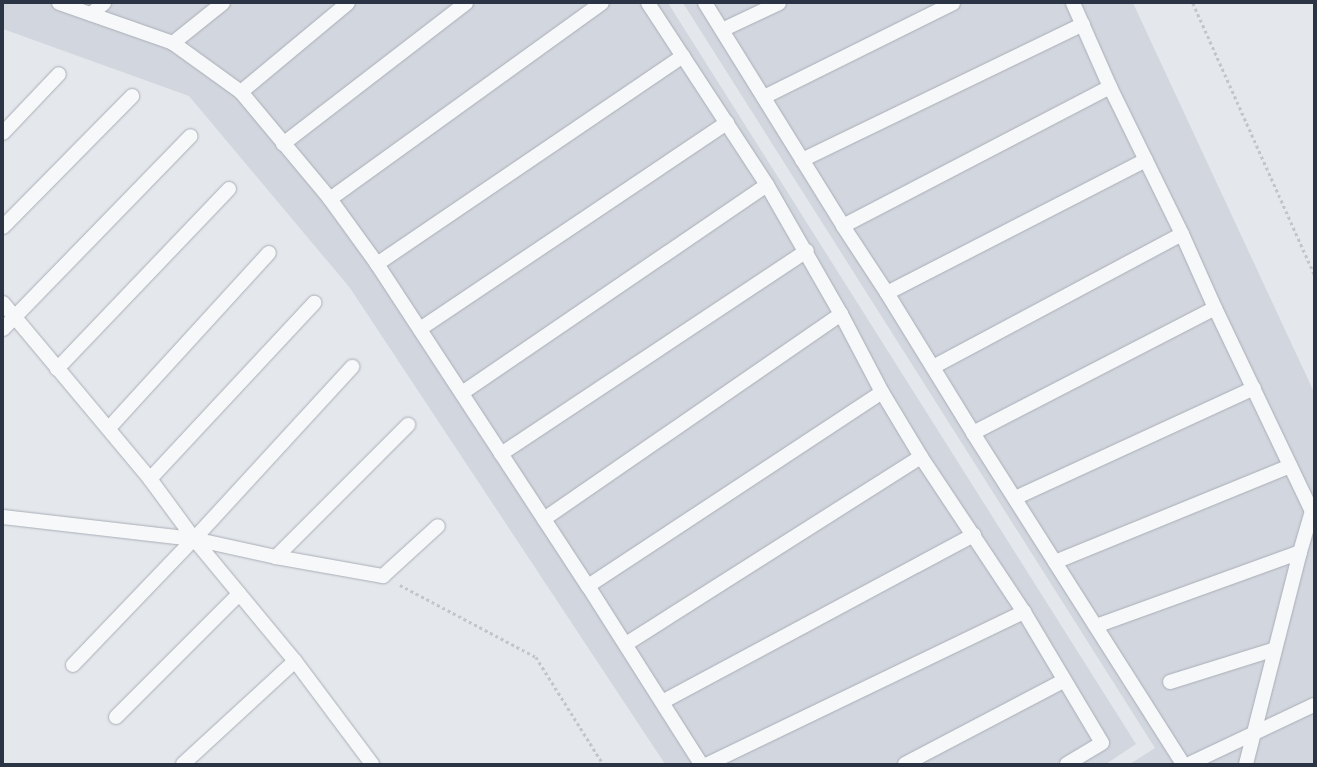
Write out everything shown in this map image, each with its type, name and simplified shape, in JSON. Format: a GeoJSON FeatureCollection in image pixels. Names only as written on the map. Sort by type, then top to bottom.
{"type":"FeatureCollection","features":[{"type":"Feature","properties":{"kind":"lane"},"geometry":{"type":"LineString","coordinates":[[59,3],[173,43],[241,92],[330,199],[377,264],[626,644],[701,764]]}},
{"type":"Feature","properties":{"kind":"lane"},"geometry":{"type":"LineString","coordinates":[[91,14],[104,3]]}},
{"type":"Feature","properties":{"kind":"lane"},"geometry":{"type":"LineString","coordinates":[[173,43],[223,3]]}},
{"type":"Feature","properties":{"kind":"lane"},"geometry":{"type":"LineString","coordinates":[[241,92],[348,3]]}},
{"type":"Feature","properties":{"kind":"lane"},"geometry":{"type":"LineString","coordinates":[[283,144],[466,3]]}},
{"type":"Feature","properties":{"kind":"lane"},"geometry":{"type":"LineString","coordinates":[[330,199],[602,3]]}},
{"type":"Feature","properties":{"kind":"lane"},"geometry":{"type":"LineString","coordinates":[[648,3],[768,185],[807,252],[882,392],[920,457],[974,535],[1024,612],[1063,681],[1102,743],[1067,764]]}},
{"type":"Feature","properties":{"kind":"lane"},"geometry":{"type":"LineString","coordinates":[[705,3],[843,226],[887,292],[973,433],[1182,764]]}},
{"type":"Feature","properties":{"kind":"lane"},"geometry":{"type":"LineString","coordinates":[[722,30],[779,3]]}},
{"type":"Feature","properties":{"kind":"lane"},"geometry":{"type":"LineString","coordinates":[[764,97],[953,3]]}},
{"type":"Feature","properties":{"kind":"lane"},"geometry":{"type":"LineString","coordinates":[[1073,3],[1110,87],[1182,234],[1215,308],[1313,514],[1300,552],[1246,764]]}},
{"type":"Feature","properties":{"kind":"lane"},"geometry":{"type":"LineString","coordinates":[[802,160],[1083,24]]}},
{"type":"Feature","properties":{"kind":"lane"},"geometry":{"type":"LineString","coordinates":[[377,264],[683,56]]}},
{"type":"Feature","properties":{"kind":"lane"},"geometry":{"type":"LineString","coordinates":[[3,133],[59,74]]}},
{"type":"Feature","properties":{"kind":"lane"},"geometry":{"type":"LineString","coordinates":[[843,226],[1110,87]]}},
{"type":"Feature","properties":{"kind":"lane"},"geometry":{"type":"LineString","coordinates":[[3,227],[132,96]]}},
{"type":"Feature","properties":{"kind":"lane"},"geometry":{"type":"LineString","coordinates":[[420,329],[727,123]]}},
{"type":"Feature","properties":{"kind":"lane"},"geometry":{"type":"LineString","coordinates":[[3,329],[191,136]]}},
{"type":"Feature","properties":{"kind":"lane"},"geometry":{"type":"LineString","coordinates":[[887,292],[1146,160]]}},
{"type":"Feature","properties":{"kind":"lane"},"geometry":{"type":"LineString","coordinates":[[462,393],[768,185]]}},
{"type":"Feature","properties":{"kind":"lane"},"geometry":{"type":"LineString","coordinates":[[57,369],[228,189]]}},
{"type":"Feature","properties":{"kind":"lane"},"geometry":{"type":"LineString","coordinates":[[933,367],[1182,234]]}},
{"type":"Feature","properties":{"kind":"lane"},"geometry":{"type":"LineString","coordinates":[[501,454],[807,252]]}},
{"type":"Feature","properties":{"kind":"lane"},"geometry":{"type":"LineString","coordinates":[[109,428],[269,253]]}},
{"type":"Feature","properties":{"kind":"lane"},"geometry":{"type":"LineString","coordinates":[[3,302],[57,369],[109,428],[150,478],[194,539],[295,661],[372,764]]}},
{"type":"Feature","properties":{"kind":"lane"},"geometry":{"type":"LineString","coordinates":[[150,478],[314,303]]}},
{"type":"Feature","properties":{"kind":"lane"},"geometry":{"type":"LineString","coordinates":[[973,433],[1215,308]]}},
{"type":"Feature","properties":{"kind":"lane"},"geometry":{"type":"LineString","coordinates":[[544,520],[841,314]]}},
{"type":"Feature","properties":{"kind":"lane"},"geometry":{"type":"LineString","coordinates":[[73,665],[194,539],[352,367]]}},
{"type":"Feature","properties":{"kind":"lane"},"geometry":{"type":"LineString","coordinates":[[1015,498],[1254,388]]}},
{"type":"Feature","properties":{"kind":"lane"},"geometry":{"type":"LineString","coordinates":[[588,586],[882,392]]}},
{"type":"Feature","properties":{"kind":"lane"},"geometry":{"type":"LineString","coordinates":[[276,557],[408,425]]}},
{"type":"Feature","properties":{"kind":"lane"},"geometry":{"type":"LineString","coordinates":[[626,644],[920,457]]}},
{"type":"Feature","properties":{"kind":"lane"},"geometry":{"type":"LineString","coordinates":[[1055,562],[1290,466]]}},
{"type":"Feature","properties":{"kind":"lane"},"geometry":{"type":"LineString","coordinates":[[3,517],[194,539],[276,557],[383,576],[438,526]]}},
{"type":"Feature","properties":{"kind":"lane"},"geometry":{"type":"LineString","coordinates":[[662,702],[974,535]]}},
{"type":"Feature","properties":{"kind":"lane"},"geometry":{"type":"LineString","coordinates":[[1096,626],[1300,552]]}},
{"type":"Feature","properties":{"kind":"lane"},"geometry":{"type":"LineString","coordinates":[[116,717],[239,594]]}},
{"type":"Feature","properties":{"kind":"lane"},"geometry":{"type":"LineString","coordinates":[[708,764],[1024,612]]}},
{"type":"Feature","properties":{"kind":"lane"},"geometry":{"type":"LineString","coordinates":[[1170,682],[1275,649]]}},
{"type":"Feature","properties":{"kind":"lane"},"geometry":{"type":"LineString","coordinates":[[183,764],[295,661]]}},
{"type":"Feature","properties":{"kind":"lane"},"geometry":{"type":"LineString","coordinates":[[906,764],[1063,681]]}},
{"type":"Feature","properties":{"kind":"lane"},"geometry":{"type":"LineString","coordinates":[[1189,764],[1314,705]]}},
{"type":"Feature","properties":{"kind":"path"},"geometry":{"type":"LineString","coordinates":[[1193,3],[1314,274]]}},
{"type":"Feature","properties":{"kind":"path"},"geometry":{"type":"LineString","coordinates":[[383,576],[536,657],[603,764]]}},
{"type":"Feature","properties":{"kind":"shaded area"},"geometry":{"type":"Polygon","coordinates":[[[3,3],[668,3],[1136,744],[1106,764],[665,764],[350,288],[189,96],[3,29],[3,3]]]}},
{"type":"Feature","properties":{"kind":"shaded area"},"geometry":{"type":"Polygon","coordinates":[[[683,3],[1133,3],[1314,392],[1314,764],[1130,764],[1155,748],[683,3]]]}}]}
